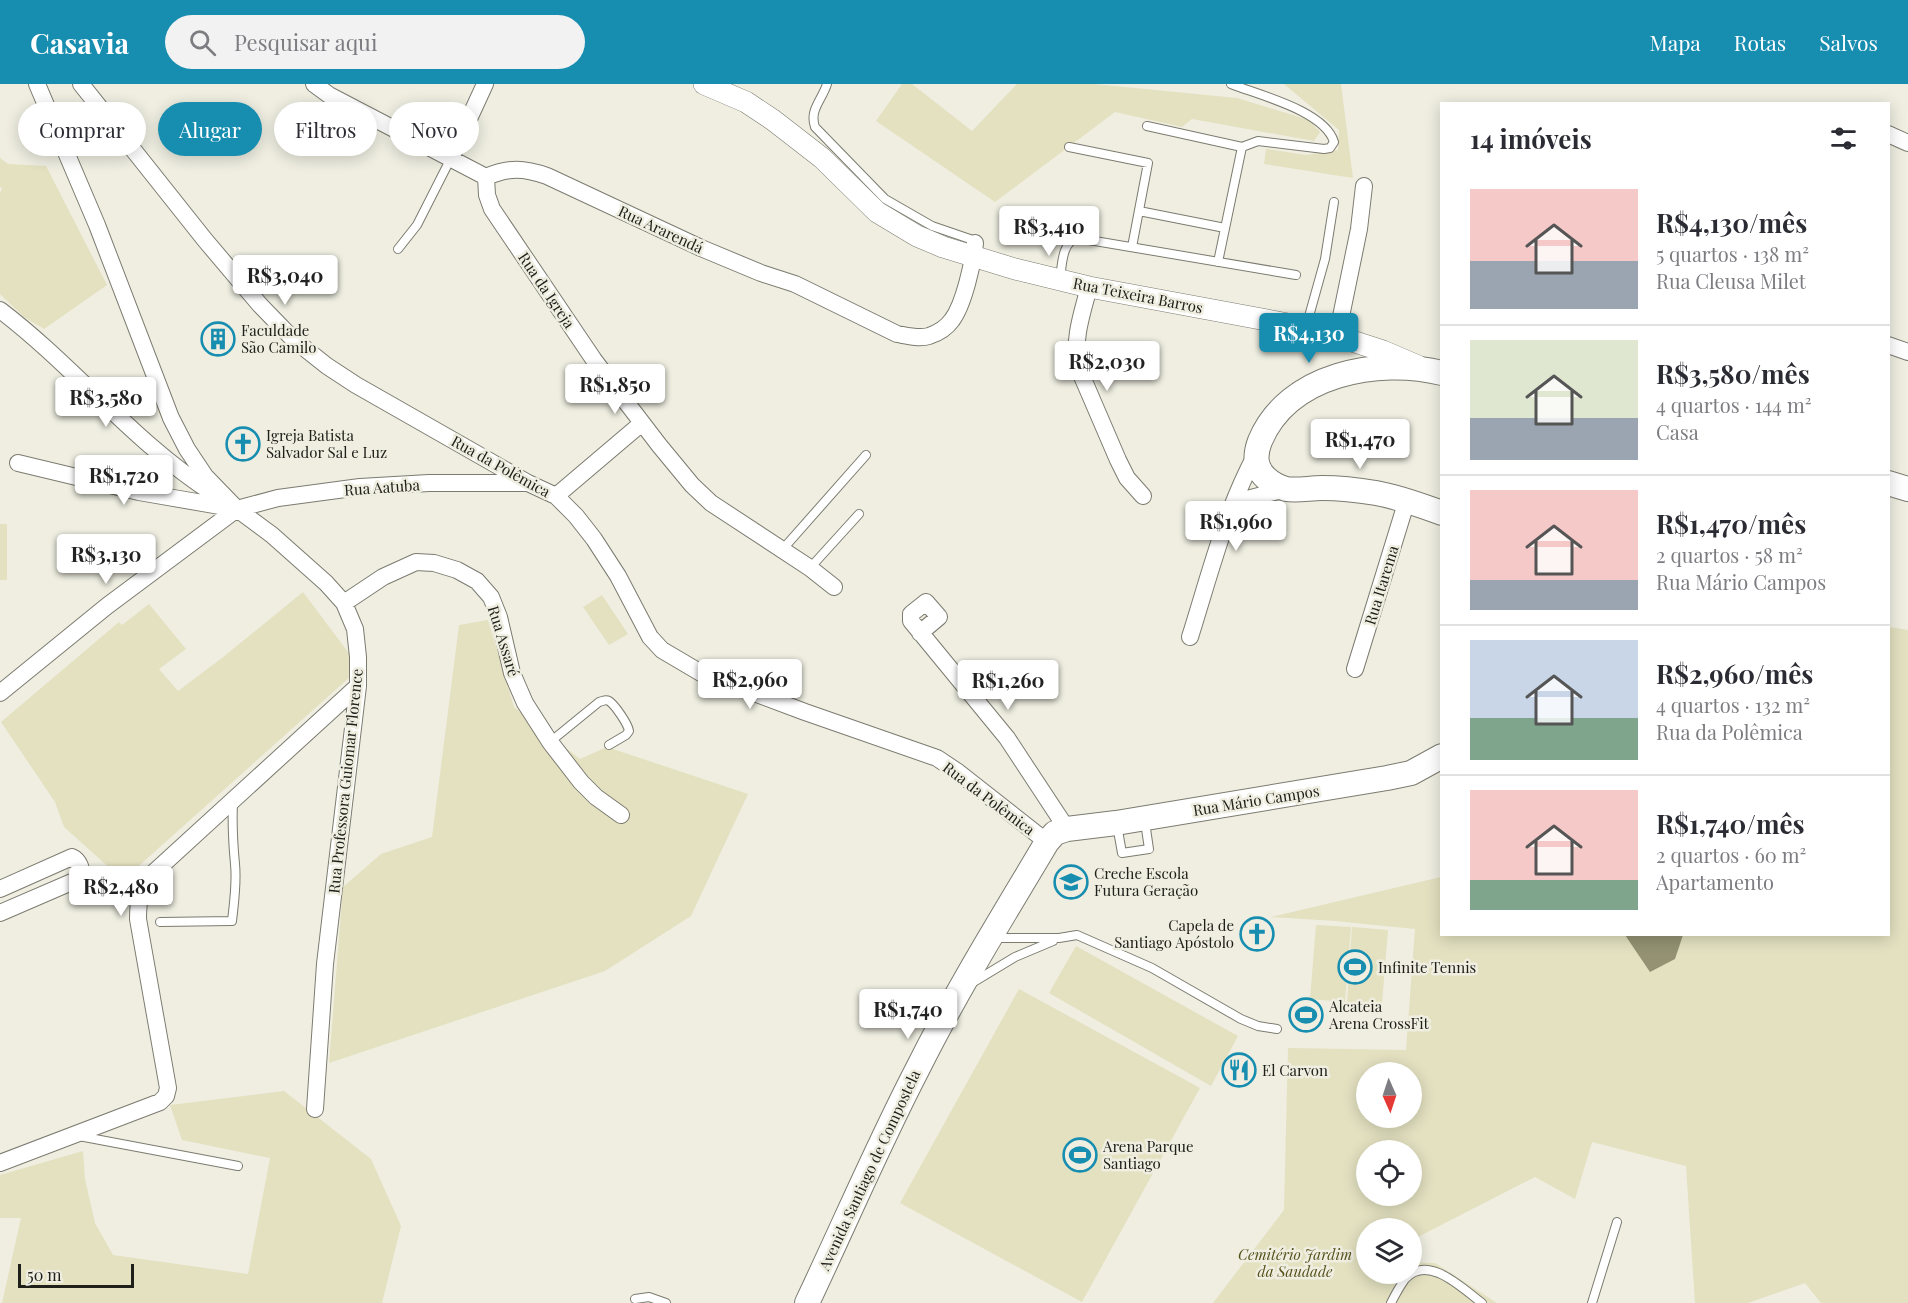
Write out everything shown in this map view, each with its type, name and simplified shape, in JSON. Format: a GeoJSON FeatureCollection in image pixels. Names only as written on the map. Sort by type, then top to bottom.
{"type":"FeatureCollection","features":[{"type":"Feature","properties":{"kind":"main road"},"geometry":{"type":"LineString","coordinates":[[1433,371],[1380,368],[1349,373],[1317,384],[1296,397],[1277,413],[1263,434],[1255,456],[1259,469],[1265,477],[1275,485],[1286,489],[1344,489],[1407,500],[1440,512]]}},
{"type":"Feature","properties":{"kind":"main road"},"geometry":{"type":"LineString","coordinates":[[1890,484],[1908,489]]}},
{"type":"Feature","properties":{"kind":"main road","name":"Rua Mário Campos"},"geometry":{"type":"LineString","coordinates":[[1067,829],[1387,778],[1411,773],[1440,757]]}},
{"type":"Feature","properties":{"kind":"main road","name":"Avenida Santiago de Compostela"},"geometry":{"type":"LineString","coordinates":[[807,1303],[879,1145],[959,990],[1047,842],[1055,833],[1067,829]]}},
{"type":"Feature","properties":{"kind":"street","name":"Rua Professora Guiomar Florence"},"geometry":{"type":"LineString","coordinates":[[38,84],[97,225],[171,418],[187,449],[205,476],[237,509],[272,535],[344,603],[355,629],[358,686],[325,964],[315,1109]]}},
{"type":"Feature","properties":{"kind":"street","name":"Rua da Polêmica"},"geometry":{"type":"LineString","coordinates":[[81,84],[205,240],[292,339],[356,385],[528,483],[556,496],[594,539],[618,576],[650,637],[662,650],[701,673],[937,758],[1047,842]]}},
{"type":"Feature","properties":{"kind":"street"},"geometry":{"type":"LineString","coordinates":[[314,84],[329,95],[486,177]]}},
{"type":"Feature","properties":{"kind":"street"},"geometry":{"type":"LineString","coordinates":[[451,158],[485,84]]}},
{"type":"Feature","properties":{"kind":"street","name":"Rua Teixeira Barros"},"geometry":{"type":"LineString","coordinates":[[704,84],[746,102],[795,136],[822,158],[877,212],[916,237],[974,250],[1060,279],[1089,286],[1306,327],[1383,351],[1433,371]]}},
{"type":"Feature","properties":{"kind":"street"},"geometry":{"type":"LineString","coordinates":[[1890,135],[1908,143]]}},
{"type":"Feature","properties":{"kind":"street","name":"Rua Ararendá"},"geometry":{"type":"LineString","coordinates":[[486,177],[515,168],[547,176],[711,252],[795,284],[897,334],[915,337],[929,336],[942,330],[952,319],[959,304],[974,250]]}},
{"type":"Feature","properties":{"kind":"street","name":"Rua da Igreja"},"geometry":{"type":"LineString","coordinates":[[486,177],[487,195],[492,209],[570,325],[642,423],[692,485],[711,503],[810,568],[834,587]]}},
{"type":"Feature","properties":{"kind":"street"},"geometry":{"type":"LineString","coordinates":[[1337,336],[1357,239],[1364,186]]}},
{"type":"Feature","properties":{"kind":"street"},"geometry":{"type":"LineString","coordinates":[[1089,286],[1077,330],[1075,350],[1078,367],[1127,478],[1143,496]]}},
{"type":"Feature","properties":{"kind":"street"},"geometry":{"type":"LineString","coordinates":[[0,310],[27,331],[165,460],[237,509]]}},
{"type":"Feature","properties":{"kind":"street"},"geometry":{"type":"LineString","coordinates":[[1890,346],[1908,352]]}},
{"type":"Feature","properties":{"kind":"street"},"geometry":{"type":"LineString","coordinates":[[556,496],[642,423]]}},
{"type":"Feature","properties":{"kind":"street"},"geometry":{"type":"LineString","coordinates":[[1190,638],[1233,505],[1244,476],[1255,456]]}},
{"type":"Feature","properties":{"kind":"street"},"geometry":{"type":"LineString","coordinates":[[18,463],[140,492],[237,509]]}},
{"type":"Feature","properties":{"kind":"street","name":"Rua Aatuba"},"geometry":{"type":"LineString","coordinates":[[237,509],[278,498],[360,487],[429,483],[528,483]]}},
{"type":"Feature","properties":{"kind":"street"},"geometry":{"type":"LineString","coordinates":[[1233,505],[1286,489]]}},
{"type":"Feature","properties":{"kind":"street","name":"Rua Itarema"},"geometry":{"type":"LineString","coordinates":[[1354,669],[1407,500]]}},
{"type":"Feature","properties":{"kind":"street"},"geometry":{"type":"LineString","coordinates":[[0,693],[107,606],[237,509]]}},
{"type":"Feature","properties":{"kind":"street","name":"Rua Assaré"},"geometry":{"type":"LineString","coordinates":[[344,603],[383,577],[416,562],[434,563],[457,570],[477,581],[490,597],[499,617],[512,673],[525,703],[550,742],[596,797],[621,815]]}},
{"type":"Feature","properties":{"kind":"street"},"geometry":{"type":"LineString","coordinates":[[920,633],[1007,738],[1067,829]]}},
{"type":"Feature","properties":{"kind":"street"},"geometry":{"type":"LineString","coordinates":[[0,1163],[160,1102],[166,1096],[168,1088],[138,919],[138,902],[142,887],[150,876],[358,686]]}},
{"type":"Feature","properties":{"kind":"street"},"geometry":{"type":"LineString","coordinates":[[0,889],[72,857],[76,859],[82,873],[81,878],[0,913]]}},
{"type":"Feature","properties":{"kind":"lane"},"geometry":{"type":"LineString","coordinates":[[827,84],[825,93],[814,110],[812,119],[815,128],[885,199],[932,226],[970,239],[974,250]]}},
{"type":"Feature","properties":{"kind":"lane"},"geometry":{"type":"LineString","coordinates":[[1147,126],[1242,147],[1258,141],[1324,149],[1330,148],[1334,142],[1321,122],[1309,113],[1231,84]]}},
{"type":"Feature","properties":{"kind":"lane"},"geometry":{"type":"LineString","coordinates":[[1069,147],[1148,163],[1132,247]]}},
{"type":"Feature","properties":{"kind":"lane"},"geometry":{"type":"LineString","coordinates":[[1218,262],[1242,147]]}},
{"type":"Feature","properties":{"kind":"lane"},"geometry":{"type":"LineString","coordinates":[[398,249],[417,225],[451,158]]}},
{"type":"Feature","properties":{"kind":"lane"},"geometry":{"type":"LineString","coordinates":[[1306,327],[1325,259],[1334,202]]}},
{"type":"Feature","properties":{"kind":"lane"},"geometry":{"type":"LineString","coordinates":[[1139,211],[1225,228]]}},
{"type":"Feature","properties":{"kind":"lane"},"geometry":{"type":"LineString","coordinates":[[1060,279],[1067,244],[1071,239],[1077,238],[1296,275]]}},
{"type":"Feature","properties":{"kind":"lane"},"geometry":{"type":"LineString","coordinates":[[782,550],[866,455]]}},
{"type":"Feature","properties":{"kind":"lane"},"geometry":{"type":"LineString","coordinates":[[810,568],[860,514]]}},
{"type":"Feature","properties":{"kind":"lane"},"geometry":{"type":"LineString","coordinates":[[550,742],[599,702],[605,700],[610,702],[629,726],[626,735],[609,744]]}},
{"type":"Feature","properties":{"kind":"lane"},"geometry":{"type":"LineString","coordinates":[[160,922],[232,921],[235,886],[232,847],[234,800]]}},
{"type":"Feature","properties":{"kind":"lane"},"geometry":{"type":"LineString","coordinates":[[990,938],[1059,938],[1077,935],[1152,968],[1241,1019],[1258,1026],[1277,1029]]}},
{"type":"Feature","properties":{"kind":"lane"},"geometry":{"type":"LineString","coordinates":[[959,990],[1015,957],[1059,938]]}},
{"type":"Feature","properties":{"kind":"lane"},"geometry":{"type":"LineString","coordinates":[[74,1135],[238,1166]]}},
{"type":"Feature","properties":{"kind":"lane"},"geometry":{"type":"LineString","coordinates":[[1592,1303],[1617,1222]]}},
{"type":"Feature","properties":{"kind":"lane"},"geometry":{"type":"LineString","coordinates":[[1391,1303],[1406,1279],[1423,1270],[1433,1270],[1443,1274],[1482,1303]]}},
{"type":"Feature","properties":{"kind":"lane"},"geometry":{"type":"LineString","coordinates":[[636,1299],[649,1297],[666,1303]]}},
{"type":"Feature","properties":{"kind":"green space"},"geometry":{"type":"Polygon","coordinates":[[[902,84],[912,84],[972,131],[1017,84],[1094,84],[1237,98],[1309,120],[1320,132],[1314,141],[1192,119],[1182,127],[1115,112],[995,202],[876,121],[902,84]]]}},
{"type":"Feature","properties":{"kind":"green space"},"geometry":{"type":"Polygon","coordinates":[[[1284,84],[1341,84],[1353,178],[1264,164],[1266,149],[1306,155],[1338,150],[1339,130],[1284,84]]]}},
{"type":"Feature","properties":{"kind":"green space"},"geometry":{"type":"Polygon","coordinates":[[[0,158],[8,164],[46,166],[107,285],[44,329],[24,317],[0,294],[0,193],[2,188],[0,187],[0,158]]]}},
{"type":"Feature","properties":{"kind":"green space"},"geometry":{"type":"Polygon","coordinates":[[[0,524],[7,524],[7,580],[0,580],[0,524]]]}},
{"type":"Feature","properties":{"kind":"green space"},"geometry":{"type":"Polygon","coordinates":[[[303,592],[360,668],[123,880],[64,827],[55,802],[1,722],[119,622],[122,625],[149,604],[186,649],[159,669],[178,691],[303,592]]]}},
{"type":"Feature","properties":{"kind":"green space"},"geometry":{"type":"Polygon","coordinates":[[[602,595],[628,634],[609,645],[583,607],[602,595]]]}},
{"type":"Feature","properties":{"kind":"green space"},"geometry":{"type":"Polygon","coordinates":[[[488,620],[514,707],[580,759],[607,747],[748,794],[691,916],[605,971],[329,1063],[343,887],[381,854],[432,837],[459,625],[488,620]]]}},
{"type":"Feature","properties":{"kind":"green space","name":"Cemitério Jardim da Saudade"},"geometry":{"type":"Polygon","coordinates":[[[1890,627],[1908,630],[1908,1303],[1821,1303],[1805,1283],[1748,1303],[1695,1303],[1686,1166],[1592,1142],[1575,1199],[1535,1177],[1422,1235],[1422,1218],[1356,1218],[1356,1284],[1422,1284],[1422,1262],[1435,1263],[1497,1303],[1213,1303],[1284,1210],[1288,1048],[1406,1050],[1415,929],[1271,917],[1440,877],[1440,936],[1890,936],[1890,627]]]}},
{"type":"Feature","properties":{"kind":"green space"},"geometry":{"type":"Polygon","coordinates":[[[1316,925],[1351,927],[1345,1002],[1310,999],[1316,925]]]}},
{"type":"Feature","properties":{"kind":"green space"},"geometry":{"type":"Polygon","coordinates":[[[1352,927],[1388,930],[1382,1004],[1347,1002],[1352,927]]]}},
{"type":"Feature","properties":{"kind":"green space"},"geometry":{"type":"Polygon","coordinates":[[[1076,946],[1238,1036],[1211,1086],[1049,993],[1076,946]]]}},
{"type":"Feature","properties":{"kind":"green space"},"geometry":{"type":"Polygon","coordinates":[[[1019,989],[1200,1088],[1082,1302],[900,1203],[1019,989]]]}},
{"type":"Feature","properties":{"kind":"green space"},"geometry":{"type":"Polygon","coordinates":[[[284,1091],[371,1159],[401,1226],[382,1303],[2,1303],[21,1218],[0,1218],[0,1175],[83,1151],[85,1179],[95,1223],[113,1255],[248,1274],[270,1158],[182,1140],[170,1105],[284,1091]]]}},
{"type":"Feature","properties":{"kind":"shaded area"},"geometry":{"type":"Polygon","coordinates":[[[1626,936],[1683,936],[1675,959],[1650,972],[1626,936]]]}},
{"type":"Feature","properties":{"kind":"place","name":"Faculdade São Camilo"},"geometry":{"type":"Point","coordinates":[218,339]}},
{"type":"Feature","properties":{"kind":"place","name":"Igreja Batista Salvador Sal e Luz"},"geometry":{"type":"Point","coordinates":[243,444]}},
{"type":"Feature","properties":{"kind":"place","name":"Creche Escola Futura Geração"},"geometry":{"type":"Point","coordinates":[1071,882]}},
{"type":"Feature","properties":{"kind":"place","name":"Capela de Santiago Apóstolo"},"geometry":{"type":"Point","coordinates":[1257,934]}},
{"type":"Feature","properties":{"kind":"place","name":"Infinite Tennis"},"geometry":{"type":"Point","coordinates":[1355,967]}},
{"type":"Feature","properties":{"kind":"place","name":"Alcateia Arena CrossFit"},"geometry":{"type":"Point","coordinates":[1306,1015]}},
{"type":"Feature","properties":{"kind":"place","name":"El Carvon"},"geometry":{"type":"Point","coordinates":[1239,1070]}},
{"type":"Feature","properties":{"kind":"place","name":"Arena Parque Santiago"},"geometry":{"type":"Point","coordinates":[1080,1155]}}]}
